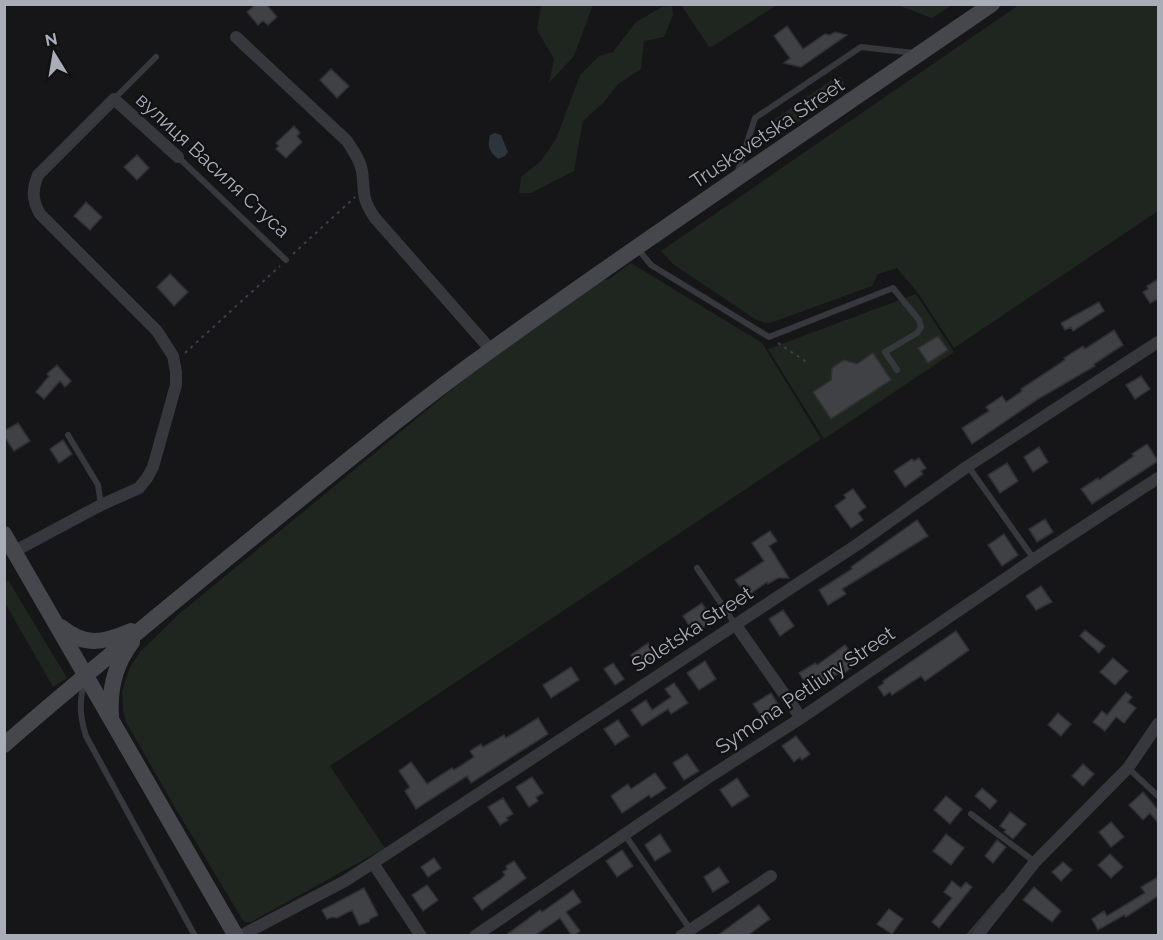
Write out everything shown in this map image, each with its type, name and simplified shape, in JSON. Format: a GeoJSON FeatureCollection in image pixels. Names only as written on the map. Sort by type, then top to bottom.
{"type":"FeatureCollection","features":[{"type":"Feature","properties":{"kind":"main road","name":"Truskavetska Street"},"geometry":{"type":"LineString","coordinates":[[146,625],[415,407],[491,350],[992,4]]}},
{"type":"Feature","properties":{"kind":"main road"},"geometry":{"type":"LineString","coordinates":[[4,534],[238,936]]}},
{"type":"Feature","properties":{"kind":"main road"},"geometry":{"type":"LineString","coordinates":[[56,623],[77,639],[87,641],[118,637],[146,625]]}},
{"type":"Feature","properties":{"kind":"main road"},"geometry":{"type":"LineString","coordinates":[[4,745],[146,625]]}},
{"type":"Feature","properties":{"kind":"main road"},"geometry":{"type":"LineString","coordinates":[[112,718],[111,695],[114,675],[125,650],[146,625]]}},
{"type":"Feature","properties":{"kind":"street"},"geometry":{"type":"LineString","coordinates":[[236,37],[347,141],[362,170],[363,193],[375,218],[491,350]]}},
{"type":"Feature","properties":{"kind":"street"},"geometry":{"type":"LineString","coordinates":[[14,552],[101,505],[139,488],[153,467],[174,395],[175,363],[167,344],[157,331],[40,214],[35,205],[33,186],[38,175],[114,99]]}},
{"type":"Feature","properties":{"kind":"street","name":"вулиця Василя Стуса"},"geometry":{"type":"LineString","coordinates":[[114,99],[178,157]]}},
{"type":"Feature","properties":{"kind":"street","name":"Soletska Street"},"geometry":{"type":"LineString","coordinates":[[238,936],[345,881],[373,863],[858,544],[968,466],[1158,342]]}},
{"type":"Feature","properties":{"kind":"street","name":"Symona Petliury Street"},"geometry":{"type":"LineString","coordinates":[[475,936],[1158,478]]}},
{"type":"Feature","properties":{"kind":"street"},"geometry":{"type":"LineString","coordinates":[[735,624],[801,718]]}},
{"type":"Feature","properties":{"kind":"street"},"geometry":{"type":"LineString","coordinates":[[977,936],[1035,862],[1128,768],[1158,724]]}},
{"type":"Feature","properties":{"kind":"street"},"geometry":{"type":"LineString","coordinates":[[373,863],[421,936]]}},
{"type":"Feature","properties":{"kind":"street"},"geometry":{"type":"LineString","coordinates":[[685,932],[771,876]]}},
{"type":"Feature","properties":{"kind":"lane"},"geometry":{"type":"LineString","coordinates":[[735,180],[755,118],[861,47],[921,54]]}},
{"type":"Feature","properties":{"kind":"lane"},"geometry":{"type":"LineString","coordinates":[[114,99],[156,57]]}},
{"type":"Feature","properties":{"kind":"lane","name":"вулиця Василя Стуса"},"geometry":{"type":"LineString","coordinates":[[178,157],[286,260]]}},
{"type":"Feature","properties":{"kind":"lane"},"geometry":{"type":"LineString","coordinates":[[637,248],[651,265],[769,337],[893,288],[919,320],[921,327],[917,333],[885,352],[897,370]]}},
{"type":"Feature","properties":{"kind":"lane"},"geometry":{"type":"LineString","coordinates":[[68,435],[98,485],[101,505]]}},
{"type":"Feature","properties":{"kind":"lane"},"geometry":{"type":"LineString","coordinates":[[968,466],[1034,559]]}},
{"type":"Feature","properties":{"kind":"lane"},"geometry":{"type":"LineString","coordinates":[[697,568],[735,624]]}},
{"type":"Feature","properties":{"kind":"lane"},"geometry":{"type":"LineString","coordinates":[[86,674],[80,700],[81,720],[86,736],[195,936]]}},
{"type":"Feature","properties":{"kind":"lane"},"geometry":{"type":"LineString","coordinates":[[1128,768],[1158,796]]}},
{"type":"Feature","properties":{"kind":"lane"},"geometry":{"type":"LineString","coordinates":[[971,814],[1035,862]]}},
{"type":"Feature","properties":{"kind":"lane"},"geometry":{"type":"LineString","coordinates":[[625,835],[685,932]]}},
{"type":"Feature","properties":{"kind":"path"},"geometry":{"type":"LineString","coordinates":[[175,363],[352,199],[363,193]]}},
{"type":"Feature","properties":{"kind":"path"},"geometry":{"type":"LineString","coordinates":[[769,337],[808,363]]}},
{"type":"Feature","properties":{"kind":"shaded area"},"geometry":{"type":"Polygon","coordinates":[[[952,4],[932,18],[897,5],[952,4]]]}},
{"type":"Feature","properties":{"kind":"shaded area"},"geometry":{"type":"Polygon","coordinates":[[[1020,4],[1158,5],[1158,211],[954,348],[918,293],[897,268],[878,274],[872,286],[765,323],[755,319],[673,264],[661,251],[1020,4]]]}},
{"type":"Feature","properties":{"kind":"shaded area"},"geometry":{"type":"Polygon","coordinates":[[[541,5],[593,5],[574,56],[549,83],[554,59],[537,30],[541,5]]]}},
{"type":"Feature","properties":{"kind":"shaded area"},"geometry":{"type":"Polygon","coordinates":[[[681,5],[777,5],[710,48],[681,5]]]}},
{"type":"Feature","properties":{"kind":"shaded area"},"geometry":{"type":"Polygon","coordinates":[[[672,6],[673,15],[664,37],[644,41],[641,69],[618,84],[603,103],[583,121],[574,171],[531,193],[519,193],[521,177],[541,161],[556,139],[580,75],[599,56],[613,52],[636,22],[662,7],[672,6]]]}},
{"type":"Feature","properties":{"kind":"shaded area"},"geometry":{"type":"Polygon","coordinates":[[[836,77],[841,77],[843,81],[842,91],[786,131],[773,129],[772,121],[836,77]]]}},
{"type":"Feature","properties":{"kind":"shaded area"},"geometry":{"type":"Polygon","coordinates":[[[495,133],[501,135],[508,152],[498,159],[489,146],[490,135],[495,133]]]}},
{"type":"Feature","properties":{"kind":"shaded area"},"geometry":{"type":"Polygon","coordinates":[[[631,263],[762,343],[821,439],[330,766],[385,848],[251,922],[244,922],[126,722],[122,691],[130,667],[140,652],[179,614],[472,373],[599,281],[609,279],[631,263]]]}},
{"type":"Feature","properties":{"kind":"shaded area"},"geometry":{"type":"Polygon","coordinates":[[[916,294],[954,352],[824,439],[768,349],[916,294]]]}},
{"type":"Feature","properties":{"kind":"shaded area"},"geometry":{"type":"Polygon","coordinates":[[[8,580],[67,678],[53,687],[5,603],[5,582],[8,580]]]}},
{"type":"Feature","properties":{"kind":"building"},"geometry":{"type":"Polygon","coordinates":[[[256,4],[266,4],[277,17],[268,25],[263,21],[258,25],[247,12],[256,4]]]}},
{"type":"Feature","properties":{"kind":"building"},"geometry":{"type":"Polygon","coordinates":[[[787,26],[803,49],[825,34],[830,35],[835,32],[847,35],[801,67],[784,63],[790,58],[774,36],[787,26]]]}},
{"type":"Feature","properties":{"kind":"building"},"geometry":{"type":"Polygon","coordinates":[[[331,69],[349,86],[337,98],[320,80],[331,69]]]}},
{"type":"Feature","properties":{"kind":"building"},"geometry":{"type":"Polygon","coordinates":[[[294,126],[300,133],[297,136],[302,142],[286,158],[276,149],[279,146],[276,143],[294,126]]]}},
{"type":"Feature","properties":{"kind":"building"},"geometry":{"type":"Polygon","coordinates":[[[137,155],[149,168],[137,180],[124,167],[137,155]]]}},
{"type":"Feature","properties":{"kind":"building"},"geometry":{"type":"Polygon","coordinates":[[[86,202],[102,217],[90,230],[74,216],[86,202]]]}},
{"type":"Feature","properties":{"kind":"building"},"geometry":{"type":"Polygon","coordinates":[[[170,274],[188,292],[174,306],[157,287],[170,274]]]}},
{"type":"Feature","properties":{"kind":"building"},"geometry":{"type":"Polygon","coordinates":[[[1158,279],[1158,299],[1150,303],[1143,292],[1148,289],[1147,286],[1158,279]]]}},
{"type":"Feature","properties":{"kind":"building"},"geometry":{"type":"Polygon","coordinates":[[[1099,302],[1104,311],[1073,331],[1071,327],[1065,330],[1061,323],[1099,302]]]}},
{"type":"Feature","properties":{"kind":"building"},"geometry":{"type":"Polygon","coordinates":[[[1114,330],[1123,345],[1094,364],[1095,366],[1038,399],[972,444],[962,428],[989,411],[986,407],[1002,396],[1006,402],[1022,391],[1021,389],[1065,360],[1064,358],[1083,346],[1085,349],[1114,330]]]}},
{"type":"Feature","properties":{"kind":"building"},"geometry":{"type":"Polygon","coordinates":[[[938,336],[948,350],[928,363],[918,348],[938,336]]]}},
{"type":"Feature","properties":{"kind":"building"},"geometry":{"type":"Polygon","coordinates":[[[873,353],[891,380],[831,419],[813,392],[831,380],[832,368],[844,360],[857,364],[873,353]]]}},
{"type":"Feature","properties":{"kind":"building"},"geometry":{"type":"Polygon","coordinates":[[[57,365],[71,381],[65,387],[60,381],[44,399],[36,392],[49,376],[47,374],[57,365]]]}},
{"type":"Feature","properties":{"kind":"building"},"geometry":{"type":"Polygon","coordinates":[[[1141,376],[1150,389],[1135,399],[1126,385],[1141,376]]]}},
{"type":"Feature","properties":{"kind":"building"},"geometry":{"type":"Polygon","coordinates":[[[18,423],[30,441],[14,451],[4,436],[4,431],[18,423]]]}},
{"type":"Feature","properties":{"kind":"building"},"geometry":{"type":"Polygon","coordinates":[[[63,440],[72,454],[59,463],[50,449],[63,440]]]}},
{"type":"Feature","properties":{"kind":"building"},"geometry":{"type":"Polygon","coordinates":[[[1147,444],[1158,461],[1092,504],[1081,489],[1098,478],[1099,480],[1147,444]]]}},
{"type":"Feature","properties":{"kind":"building"},"geometry":{"type":"Polygon","coordinates":[[[1039,447],[1048,462],[1033,472],[1024,457],[1039,447]]]}},
{"type":"Feature","properties":{"kind":"building"},"geometry":{"type":"Polygon","coordinates":[[[919,458],[926,468],[921,471],[923,474],[905,487],[894,471],[912,459],[914,461],[919,458]]]}},
{"type":"Feature","properties":{"kind":"building"},"geometry":{"type":"Polygon","coordinates":[[[1007,463],[1018,481],[1000,493],[988,475],[1007,463]]]}},
{"type":"Feature","properties":{"kind":"building"},"geometry":{"type":"Polygon","coordinates":[[[853,489],[866,507],[858,513],[863,520],[851,528],[835,506],[846,498],[844,495],[853,489]]]}},
{"type":"Feature","properties":{"kind":"building"},"geometry":{"type":"Polygon","coordinates":[[[1045,519],[1053,532],[1037,542],[1029,529],[1045,519]]]}},
{"type":"Feature","properties":{"kind":"building"},"geometry":{"type":"Polygon","coordinates":[[[917,520],[928,536],[842,589],[846,594],[828,605],[819,590],[852,569],[851,567],[917,520]]]}},
{"type":"Feature","properties":{"kind":"building"},"geometry":{"type":"Polygon","coordinates":[[[770,531],[777,541],[769,546],[789,578],[778,578],[768,584],[767,582],[747,596],[735,580],[764,561],[752,543],[770,531]]]}},
{"type":"Feature","properties":{"kind":"building"},"geometry":{"type":"Polygon","coordinates":[[[1004,534],[1018,555],[1002,566],[988,545],[1004,534]]]}},
{"type":"Feature","properties":{"kind":"building"},"geometry":{"type":"Polygon","coordinates":[[[1041,586],[1052,602],[1036,610],[1026,596],[1041,586]]]}},
{"type":"Feature","properties":{"kind":"building"},"geometry":{"type":"Polygon","coordinates":[[[702,603],[713,621],[694,633],[683,616],[702,603]]]}},
{"type":"Feature","properties":{"kind":"building"},"geometry":{"type":"Polygon","coordinates":[[[783,610],[794,626],[780,636],[769,619],[783,610]]]}},
{"type":"Feature","properties":{"kind":"building"},"geometry":{"type":"Polygon","coordinates":[[[1085,630],[1105,646],[1099,653],[1080,636],[1085,630]]]}},
{"type":"Feature","properties":{"kind":"building"},"geometry":{"type":"Polygon","coordinates":[[[956,631],[969,650],[925,681],[921,676],[892,695],[890,692],[884,696],[878,687],[884,683],[883,681],[956,631]]]}},
{"type":"Feature","properties":{"kind":"building"},"geometry":{"type":"Polygon","coordinates":[[[648,643],[657,657],[640,668],[631,655],[648,643]]]}},
{"type":"Feature","properties":{"kind":"building"},"geometry":{"type":"Polygon","coordinates":[[[845,645],[858,663],[840,676],[839,673],[811,691],[799,673],[815,663],[817,665],[845,645]]]}},
{"type":"Feature","properties":{"kind":"building"},"geometry":{"type":"Polygon","coordinates":[[[1113,658],[1128,671],[1115,685],[1100,672],[1113,658]]]}},
{"type":"Feature","properties":{"kind":"building"},"geometry":{"type":"Polygon","coordinates":[[[705,661],[716,679],[699,690],[687,673],[705,661]]]}},
{"type":"Feature","properties":{"kind":"building"},"geometry":{"type":"Polygon","coordinates":[[[613,663],[624,679],[615,685],[604,669],[613,663]]]}},
{"type":"Feature","properties":{"kind":"building"},"geometry":{"type":"Polygon","coordinates":[[[571,667],[579,680],[551,698],[543,685],[571,667]]]}},
{"type":"Feature","properties":{"kind":"building"},"geometry":{"type":"Polygon","coordinates":[[[674,683],[688,703],[671,714],[668,709],[642,726],[631,710],[646,700],[652,710],[671,697],[665,689],[674,683]]]}},
{"type":"Feature","properties":{"kind":"building"},"geometry":{"type":"Polygon","coordinates":[[[1126,692],[1132,697],[1128,702],[1136,708],[1124,723],[1116,717],[1105,731],[1093,722],[1102,711],[1107,715],[1126,692]]]}},
{"type":"Feature","properties":{"kind":"building"},"geometry":{"type":"Polygon","coordinates":[[[771,693],[782,711],[765,722],[753,704],[771,693]]]}},
{"type":"Feature","properties":{"kind":"building"},"geometry":{"type":"Polygon","coordinates":[[[1058,713],[1071,724],[1061,736],[1048,725],[1058,713]]]}},
{"type":"Feature","properties":{"kind":"building"},"geometry":{"type":"Polygon","coordinates":[[[538,718],[548,734],[471,783],[467,776],[416,809],[405,791],[410,787],[399,771],[411,762],[427,784],[474,757],[470,751],[481,744],[483,747],[504,735],[506,738],[538,718]]]}},
{"type":"Feature","properties":{"kind":"building"},"geometry":{"type":"Polygon","coordinates":[[[618,720],[629,736],[615,745],[604,729],[618,720]]]}},
{"type":"Feature","properties":{"kind":"building"},"geometry":{"type":"Polygon","coordinates":[[[796,736],[810,754],[794,762],[782,746],[796,736]]]}},
{"type":"Feature","properties":{"kind":"building"},"geometry":{"type":"Polygon","coordinates":[[[687,754],[699,771],[684,780],[673,763],[687,754]]]}},
{"type":"Feature","properties":{"kind":"building"},"geometry":{"type":"Polygon","coordinates":[[[1083,764],[1094,774],[1083,786],[1072,776],[1083,764]]]}},
{"type":"Feature","properties":{"kind":"building"},"geometry":{"type":"Polygon","coordinates":[[[655,773],[666,788],[651,798],[649,795],[622,813],[611,796],[628,784],[631,789],[655,773]]]}},
{"type":"Feature","properties":{"kind":"building"},"geometry":{"type":"Polygon","coordinates":[[[532,777],[543,793],[536,797],[538,801],[529,807],[516,787],[532,777]]]}},
{"type":"Feature","properties":{"kind":"building"},"geometry":{"type":"Polygon","coordinates":[[[737,778],[749,796],[732,807],[720,790],[737,778]]]}},
{"type":"Feature","properties":{"kind":"building"},"geometry":{"type":"Polygon","coordinates":[[[982,788],[997,801],[990,809],[975,796],[982,788]]]}},
{"type":"Feature","properties":{"kind":"building"},"geometry":{"type":"Polygon","coordinates":[[[1143,792],[1158,810],[1158,823],[1150,813],[1143,820],[1129,805],[1143,792]]]}},
{"type":"Feature","properties":{"kind":"building"},"geometry":{"type":"Polygon","coordinates":[[[946,796],[962,809],[950,824],[934,810],[946,796]]]}},
{"type":"Feature","properties":{"kind":"building"},"geometry":{"type":"Polygon","coordinates":[[[503,798],[513,814],[500,825],[488,807],[503,798]]]}},
{"type":"Feature","properties":{"kind":"building"},"geometry":{"type":"Polygon","coordinates":[[[1010,812],[1026,824],[1013,839],[1000,826],[1010,812]]]}},
{"type":"Feature","properties":{"kind":"building"},"geometry":{"type":"Polygon","coordinates":[[[1111,822],[1124,837],[1111,847],[1099,832],[1111,822]]]}},
{"type":"Feature","properties":{"kind":"building"},"geometry":{"type":"Polygon","coordinates":[[[660,834],[671,851],[655,861],[645,845],[660,834]]]}},
{"type":"Feature","properties":{"kind":"building"},"geometry":{"type":"Polygon","coordinates":[[[946,834],[964,848],[951,865],[933,851],[946,834]]]}},
{"type":"Feature","properties":{"kind":"building"},"geometry":{"type":"Polygon","coordinates":[[[997,840],[1006,847],[993,863],[985,856],[997,840]]]}},
{"type":"Feature","properties":{"kind":"building"},"geometry":{"type":"Polygon","coordinates":[[[622,850],[633,866],[617,877],[606,861],[622,850]]]}},
{"type":"Feature","properties":{"kind":"building"},"geometry":{"type":"Polygon","coordinates":[[[1110,854],[1123,867],[1111,878],[1098,865],[1110,854]]]}},
{"type":"Feature","properties":{"kind":"building"},"geometry":{"type":"Polygon","coordinates":[[[434,858],[441,868],[428,877],[421,867],[434,858]]]}},
{"type":"Feature","properties":{"kind":"building"},"geometry":{"type":"Polygon","coordinates":[[[514,861],[526,878],[482,910],[473,898],[501,879],[505,875],[503,872],[507,869],[506,866],[514,861]]]}},
{"type":"Feature","properties":{"kind":"building"},"geometry":{"type":"Polygon","coordinates":[[[1063,862],[1072,870],[1061,881],[1052,872],[1063,862]]]}},
{"type":"Feature","properties":{"kind":"building"},"geometry":{"type":"Polygon","coordinates":[[[719,867],[729,882],[713,892],[704,877],[719,867]]]}},
{"type":"Feature","properties":{"kind":"building"},"geometry":{"type":"Polygon","coordinates":[[[1158,877],[1158,896],[1126,917],[1124,915],[1098,930],[1092,919],[1104,911],[1107,916],[1145,893],[1141,887],[1158,877]]]}},
{"type":"Feature","properties":{"kind":"building"},"geometry":{"type":"Polygon","coordinates":[[[952,881],[961,888],[966,882],[972,887],[939,928],[932,922],[952,898],[944,892],[952,881]]]}},
{"type":"Feature","properties":{"kind":"building"},"geometry":{"type":"Polygon","coordinates":[[[427,885],[438,900],[423,911],[412,895],[427,885]]]}},
{"type":"Feature","properties":{"kind":"building"},"geometry":{"type":"Polygon","coordinates":[[[1034,887],[1061,911],[1052,922],[1023,900],[1034,887]]]}},
{"type":"Feature","properties":{"kind":"building"},"geometry":{"type":"Polygon","coordinates":[[[364,888],[378,915],[369,922],[359,925],[352,910],[337,918],[327,919],[322,910],[364,888]]]}},
{"type":"Feature","properties":{"kind":"building"},"geometry":{"type":"Polygon","coordinates":[[[573,890],[581,902],[566,912],[580,931],[574,936],[560,918],[534,936],[505,936],[540,910],[542,912],[573,890]]]}},
{"type":"Feature","properties":{"kind":"building"},"geometry":{"type":"Polygon","coordinates":[[[759,905],[770,919],[747,936],[717,936],[759,905]]]}},
{"type":"Feature","properties":{"kind":"building"},"geometry":{"type":"Polygon","coordinates":[[[889,909],[903,919],[892,934],[877,924],[889,909]]]}},
{"type":"Feature","properties":{"kind":"waterway"},"geometry":{"type":"LineString","coordinates":[[967,936],[1003,894]]}}]}
